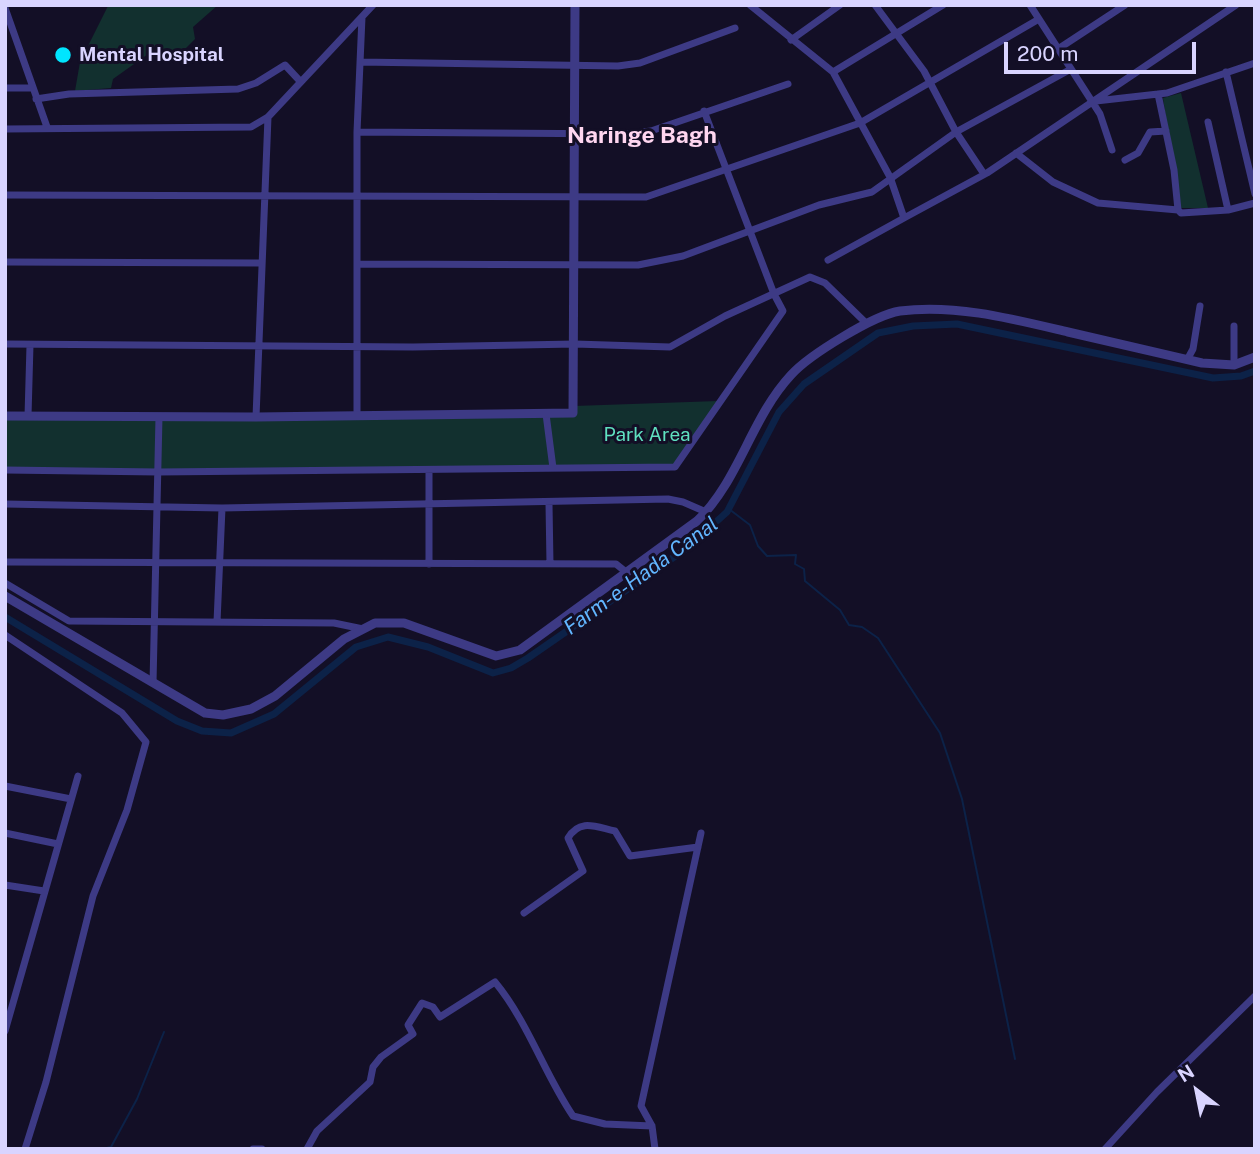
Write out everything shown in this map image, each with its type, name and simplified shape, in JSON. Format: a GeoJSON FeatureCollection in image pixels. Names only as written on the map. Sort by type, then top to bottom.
{"type":"FeatureCollection","features":[{"type":"Feature","properties":{"kind":"street"},"geometry":{"type":"LineString","coordinates":[[5,416],[573,414],[575,5]]}},
{"type":"Feature","properties":{"kind":"street"},"geometry":{"type":"LineString","coordinates":[[750,5],[833,72],[890,177],[904,218]]}},
{"type":"Feature","properties":{"kind":"street"},"geometry":{"type":"LineString","coordinates":[[791,40],[840,5]]}},
{"type":"Feature","properties":{"kind":"street"},"geometry":{"type":"LineString","coordinates":[[875,5],[924,71],[956,132],[984,174]]}},
{"type":"Feature","properties":{"kind":"street"},"geometry":{"type":"LineString","coordinates":[[833,72],[943,5]]}},
{"type":"Feature","properties":{"kind":"street"},"geometry":{"type":"LineString","coordinates":[[1030,5],[1091,101],[1112,150]]}},
{"type":"Feature","properties":{"kind":"street"},"geometry":{"type":"LineString","coordinates":[[1058,49],[1125,5]]}},
{"type":"Feature","properties":{"kind":"street"},"geometry":{"type":"LineString","coordinates":[[5,129],[251,127],[268,117],[369,6]]}},
{"type":"Feature","properties":{"kind":"street"},"geometry":{"type":"LineString","coordinates":[[828,260],[984,174],[1235,6]]}},
{"type":"Feature","properties":{"kind":"street"},"geometry":{"type":"LineString","coordinates":[[5,8],[47,127]]}},
{"type":"Feature","properties":{"kind":"street"},"geometry":{"type":"LineString","coordinates":[[358,416],[357,132],[362,16]]}},
{"type":"Feature","properties":{"kind":"street"},"geometry":{"type":"LineString","coordinates":[[5,195],[575,199],[646,197],[860,123],[1039,19]]}},
{"type":"Feature","properties":{"kind":"street"},"geometry":{"type":"LineString","coordinates":[[360,62],[573,65],[640,63],[735,27]]}},
{"type":"Feature","properties":{"kind":"street"},"geometry":{"type":"LineString","coordinates":[[1091,101],[1158,94],[1255,63]]}},
{"type":"Feature","properties":{"kind":"street"},"geometry":{"type":"LineString","coordinates":[[36,99],[69,94],[238,89],[256,83],[285,65],[299,80]]}},
{"type":"Feature","properties":{"kind":"street"},"geometry":{"type":"LineString","coordinates":[[358,264],[638,265],[683,256],[819,205],[872,192],[956,132],[1071,69]]}},
{"type":"Feature","properties":{"kind":"street"},"geometry":{"type":"LineString","coordinates":[[1226,72],[1255,194]]}},
{"type":"Feature","properties":{"kind":"street"},"geometry":{"type":"LineString","coordinates":[[357,132],[627,134],[651,131],[788,83]]}},
{"type":"Feature","properties":{"kind":"street"},"geometry":{"type":"LineString","coordinates":[[5,88],[32,89]]}},
{"type":"Feature","properties":{"kind":"street"},"geometry":{"type":"LineString","coordinates":[[1158,94],[1178,210]]}},
{"type":"Feature","properties":{"kind":"street"},"geometry":{"type":"LineString","coordinates":[[5,470],[158,472],[674,467],[783,311],[774,294],[704,111]]}},
{"type":"Feature","properties":{"kind":"street"},"geometry":{"type":"LineString","coordinates":[[256,417],[260,345],[260,263],[268,117]]}},
{"type":"Feature","properties":{"kind":"street"},"geometry":{"type":"LineString","coordinates":[[1208,122],[1228,210]]}},
{"type":"Feature","properties":{"kind":"street"},"geometry":{"type":"LineString","coordinates":[[1125,160],[1138,153],[1150,132],[1166,131]]}},
{"type":"Feature","properties":{"kind":"street"},"geometry":{"type":"LineString","coordinates":[[1016,153],[1053,182],[1097,203],[1178,210],[1181,213],[1228,210],[1255,203]]}},
{"type":"Feature","properties":{"kind":"street"},"geometry":{"type":"LineString","coordinates":[[5,262],[260,263]]}},
{"type":"Feature","properties":{"kind":"street"},"geometry":{"type":"LineString","coordinates":[[5,344],[575,344],[670,347],[810,277],[825,283],[866,323]]}},
{"type":"Feature","properties":{"kind":"street"},"geometry":{"type":"LineString","coordinates":[[1187,360],[1193,349],[1200,306]]}},
{"type":"Feature","properties":{"kind":"street"},"geometry":{"type":"LineString","coordinates":[[5,596],[205,713],[223,715],[251,709],[275,696],[325,653],[375,623],[404,623],[496,656],[520,650],[712,506],[774,395],[787,380],[866,323],[898,311],[955,311],[1000,316],[1187,360],[1234,365],[1255,356]]}},
{"type":"Feature","properties":{"kind":"street"},"geometry":{"type":"LineString","coordinates":[[1234,326],[1234,365]]}},
{"type":"Feature","properties":{"kind":"street"},"geometry":{"type":"LineString","coordinates":[[28,415],[30,345]]}},
{"type":"Feature","properties":{"kind":"street"},"geometry":{"type":"LineString","coordinates":[[546,414],[553,468]]}},
{"type":"Feature","properties":{"kind":"street"},"geometry":{"type":"LineString","coordinates":[[153,683],[159,417]]}},
{"type":"Feature","properties":{"kind":"street"},"geometry":{"type":"LineString","coordinates":[[429,470],[429,564]]}},
{"type":"Feature","properties":{"kind":"street"},"geometry":{"type":"LineString","coordinates":[[5,504],[222,508],[549,504],[668,499],[706,512]]}},
{"type":"Feature","properties":{"kind":"street"},"geometry":{"type":"LineString","coordinates":[[549,504],[550,564]]}},
{"type":"Feature","properties":{"kind":"street"},"geometry":{"type":"LineString","coordinates":[[217,622],[222,508]]}},
{"type":"Feature","properties":{"kind":"street"},"geometry":{"type":"LineString","coordinates":[[5,562],[616,564],[626,572]]}},
{"type":"Feature","properties":{"kind":"street"},"geometry":{"type":"LineString","coordinates":[[5,583],[69,621],[334,623],[363,629]]}},
{"type":"Feature","properties":{"kind":"street"},"geometry":{"type":"LineString","coordinates":[[5,635],[122,713],[146,742],[127,810],[93,896],[46,1082],[25,1149]]}},
{"type":"Feature","properties":{"kind":"street"},"geometry":{"type":"LineString","coordinates":[[5,1031],[78,776]]}},
{"type":"Feature","properties":{"kind":"street"},"geometry":{"type":"LineString","coordinates":[[5,786],[71,799]]}},
{"type":"Feature","properties":{"kind":"street"},"geometry":{"type":"LineString","coordinates":[[524,914],[583,871],[568,838],[574,828],[583,824],[615,831],[631,856],[698,847]]}},
{"type":"Feature","properties":{"kind":"street"},"geometry":{"type":"LineString","coordinates":[[5,833],[58,844]]}},
{"type":"Feature","properties":{"kind":"street"},"geometry":{"type":"LineString","coordinates":[[655,1149],[652,1126],[641,1105],[701,833]]}},
{"type":"Feature","properties":{"kind":"street"},"geometry":{"type":"LineString","coordinates":[[5,885],[44,891]]}},
{"type":"Feature","properties":{"kind":"street"},"geometry":{"type":"LineString","coordinates":[[307,1149],[317,1131],[370,1082],[373,1067],[381,1057],[413,1034],[408,1025],[422,1003],[433,1007],[440,1017],[495,982],[512,1002],[554,1088],[573,1116],[605,1124],[652,1126]]}},
{"type":"Feature","properties":{"kind":"street"},"geometry":{"type":"LineString","coordinates":[[1105,1149],[1157,1092],[1255,996]]}},
{"type":"Feature","properties":{"kind":"street"},"geometry":{"type":"LineString","coordinates":[[253,1149],[262,1149]]}},
{"type":"Feature","properties":{"kind":"green space"},"geometry":{"type":"Polygon","coordinates":[[[218,5],[193,27],[195,39],[179,55],[151,52],[113,79],[111,88],[75,91],[80,62],[108,6],[218,5]]]}},
{"type":"Feature","properties":{"kind":"green space"},"geometry":{"type":"Polygon","coordinates":[[[1181,93],[1208,208],[1179,208],[1163,98],[1181,93]]]}},
{"type":"Feature","properties":{"kind":"green space","name":"Park Area"},"geometry":{"type":"Polygon","coordinates":[[[718,401],[675,467],[5,470],[5,416],[573,413],[574,406],[718,401]]]}},
{"type":"Feature","properties":{"kind":"waterway","name":"Farm-e-Hada Canal"},"geometry":{"type":"LineString","coordinates":[[5,617],[177,721],[202,731],[231,733],[274,714],[356,647],[388,637],[428,647],[493,673],[511,668],[528,658],[687,548],[727,512],[779,412],[804,384],[878,333],[913,326],[957,324],[1213,378],[1241,376],[1255,371]]}},
{"type":"Feature","properties":{"kind":"waterway"},"geometry":{"type":"LineString","coordinates":[[729,509],[750,525],[758,546],[767,556],[796,555],[795,564],[804,569],[805,581],[840,610],[849,625],[862,627],[878,638],[940,733],[962,799],[1015,1059]]}},
{"type":"Feature","properties":{"kind":"waterway"},"geometry":{"type":"LineString","coordinates":[[102,1149],[111,1147],[137,1099],[164,1032]]}},
{"type":"Feature","properties":{"kind":"place","name":"Mental Hospital"},"geometry":{"type":"Point","coordinates":[63,55]}},
{"type":"Feature","properties":{"kind":"district","name":"Naringe Bagh"},"geometry":{"type":"Point","coordinates":[642,136]}}]}
